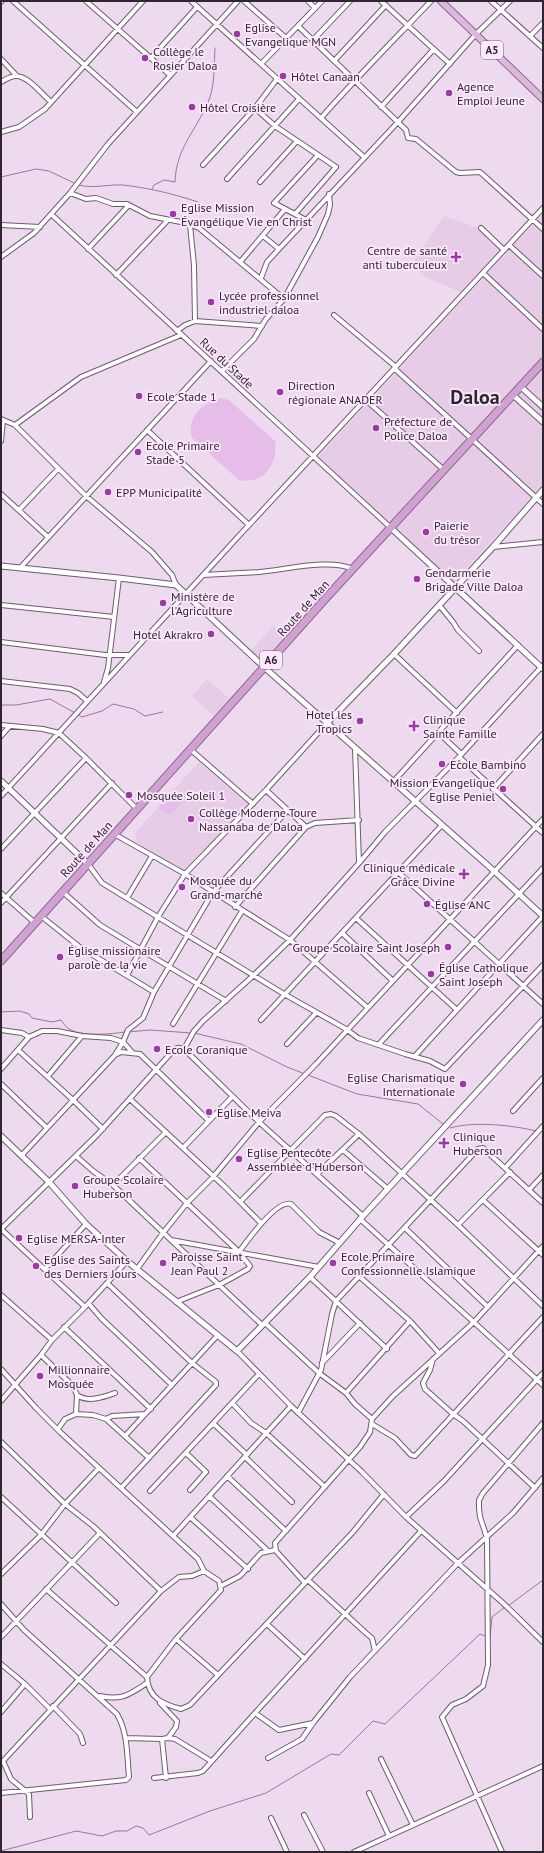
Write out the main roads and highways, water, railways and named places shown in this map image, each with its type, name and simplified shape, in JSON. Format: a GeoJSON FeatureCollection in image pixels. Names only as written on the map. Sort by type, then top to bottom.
{"type":"FeatureCollection","features":[{"type":"Feature","properties":{"kind":"highway","name":"Route de Man"},"geometry":{"type":"LineString","coordinates":[[1,960],[353,569],[543,362]]}},
{"type":"Feature","properties":{"kind":"main road","name":"A5"},"geometry":{"type":"LineString","coordinates":[[441,1],[543,99]]}},
{"type":"Feature","properties":{"kind":"waterway"},"geometry":{"type":"LineString","coordinates":[[152,189],[154,185],[164,180],[175,182],[179,158],[205,108],[212,91],[215,48]]}},
{"type":"Feature","properties":{"kind":"waterway"},"geometry":{"type":"LineString","coordinates":[[1,177],[36,169],[49,171],[74,183]]}},
{"type":"Feature","properties":{"kind":"waterway"},"geometry":{"type":"LineString","coordinates":[[79,185],[90,187],[118,185],[133,186],[180,196],[198,202]]}},
{"type":"Feature","properties":{"kind":"waterway"},"geometry":{"type":"LineString","coordinates":[[1,705],[16,705],[50,699],[75,713]]}},
{"type":"Feature","properties":{"kind":"waterway"},"geometry":{"type":"LineString","coordinates":[[78,715],[82,717],[102,711],[113,704],[134,709],[145,716],[163,712]]}},
{"type":"Feature","properties":{"kind":"waterway"},"geometry":{"type":"LineString","coordinates":[[1,1012],[20,1011],[29,1014],[32,1018],[52,1022],[61,1020],[74,1032],[89,1034],[112,1034],[125,1032]]}},
{"type":"Feature","properties":{"kind":"waterway"},"geometry":{"type":"LineString","coordinates":[[128,1032],[150,1030],[191,1033]]}},
{"type":"Feature","properties":{"kind":"waterway"},"geometry":{"type":"LineString","coordinates":[[194,1033],[241,1044],[287,1067],[305,1074]]}},
{"type":"Feature","properties":{"kind":"waterway"},"geometry":{"type":"LineString","coordinates":[[308,1075],[357,1094],[418,1104],[443,1124]]}},
{"type":"Feature","properties":{"kind":"waterway"},"geometry":{"type":"LineString","coordinates":[[450,1128],[481,1124],[516,1127],[536,1131]]}},
{"type":"Feature","properties":{"kind":"waterway"},"geometry":{"type":"LineString","coordinates":[[508,1606],[543,1580]]}},
{"type":"Feature","properties":{"kind":"waterway"},"geometry":{"type":"LineString","coordinates":[[490,1637],[492,1617],[505,1607]]}},
{"type":"Feature","properties":{"kind":"waterway"},"geometry":{"type":"LineString","coordinates":[[1,1851],[76,1831],[102,1836],[116,1831],[127,1831],[136,1826],[143,1828],[149,1835],[210,1811],[266,1793],[331,1754],[339,1755],[373,1721],[385,1724],[480,1634],[485,1636]]}},
{"type":"Feature","properties":{"kind":"place","name":"Eglise Evangelique MGN"},"geometry":{"type":"Point","coordinates":[237,34]}},
{"type":"Feature","properties":{"kind":"place","name":"Collège le Rosier Daloa"},"geometry":{"type":"Point","coordinates":[145,58]}},
{"type":"Feature","properties":{"kind":"place","name":"Hôtel Canaan"},"geometry":{"type":"Point","coordinates":[283,76]}},
{"type":"Feature","properties":{"kind":"place","name":"Agence Emploi Jeune"},"geometry":{"type":"Point","coordinates":[449,93]}},
{"type":"Feature","properties":{"kind":"place","name":"Hôtel Croisière"},"geometry":{"type":"Point","coordinates":[192,107]}},
{"type":"Feature","properties":{"kind":"place","name":"Eglise Mission Évangélique Vie en Christ"},"geometry":{"type":"Point","coordinates":[173,214]}},
{"type":"Feature","properties":{"kind":"place","name":"Centre de santé anti tuberculeux"},"geometry":{"type":"Point","coordinates":[456,257]}},
{"type":"Feature","properties":{"kind":"place","name":"Lycée professionnel industriel daloa"},"geometry":{"type":"Point","coordinates":[211,302]}},
{"type":"Feature","properties":{"kind":"place","name":"Direction régionale ANADER"},"geometry":{"type":"Point","coordinates":[280,392]}},
{"type":"Feature","properties":{"kind":"place","name":"Ecole Stade 1"},"geometry":{"type":"Point","coordinates":[139,396]}},
{"type":"Feature","properties":{"kind":"place","name":"Préfecture de Police Daloa"},"geometry":{"type":"Point","coordinates":[376,428]}},
{"type":"Feature","properties":{"kind":"place","name":"Ecole Primaire Stade 5"},"geometry":{"type":"Point","coordinates":[138,452]}},
{"type":"Feature","properties":{"kind":"place","name":"EPP Municipalité"},"geometry":{"type":"Point","coordinates":[108,492]}},
{"type":"Feature","properties":{"kind":"place","name":"Paierie du trésor"},"geometry":{"type":"Point","coordinates":[426,532]}},
{"type":"Feature","properties":{"kind":"place","name":"Gendarmerie Brigade Ville Daloa"},"geometry":{"type":"Point","coordinates":[417,579]}},
{"type":"Feature","properties":{"kind":"place","name":"Ministère de l'Agriculture"},"geometry":{"type":"Point","coordinates":[163,603]}},
{"type":"Feature","properties":{"kind":"place","name":"Hotel Akrakro"},"geometry":{"type":"Point","coordinates":[211,634]}},
{"type":"Feature","properties":{"kind":"place","name":"Hotel les Tropics"},"geometry":{"type":"Point","coordinates":[360,721]}},
{"type":"Feature","properties":{"kind":"place","name":"Clinique Sainte Famille"},"geometry":{"type":"Point","coordinates":[414,726]}},
{"type":"Feature","properties":{"kind":"place","name":"Ecole Bambino"},"geometry":{"type":"Point","coordinates":[442,764]}},
{"type":"Feature","properties":{"kind":"place","name":"Mission Evangelique Eglise Peniel"},"geometry":{"type":"Point","coordinates":[503,789]}},
{"type":"Feature","properties":{"kind":"place","name":"Mosquée Soleil 1"},"geometry":{"type":"Point","coordinates":[129,795]}},
{"type":"Feature","properties":{"kind":"place","name":"Collège Moderne Toure Nassanaba de Daloa"},"geometry":{"type":"Point","coordinates":[191,819]}},
{"type":"Feature","properties":{"kind":"place","name":"Clinique médicale Grâce Divine"},"geometry":{"type":"Point","coordinates":[464,874]}},
{"type":"Feature","properties":{"kind":"place","name":"Mosquée du Grand-marché"},"geometry":{"type":"Point","coordinates":[182,887]}},
{"type":"Feature","properties":{"kind":"place","name":"Église ANC"},"geometry":{"type":"Point","coordinates":[427,904]}},
{"type":"Feature","properties":{"kind":"place","name":"Groupe Scolaire Saint Joseph"},"geometry":{"type":"Point","coordinates":[448,947]}},
{"type":"Feature","properties":{"kind":"place","name":"Église missionaire parole de la vie"},"geometry":{"type":"Point","coordinates":[60,957]}},
{"type":"Feature","properties":{"kind":"place","name":"Église Catholique Saint Joseph"},"geometry":{"type":"Point","coordinates":[431,974]}},
{"type":"Feature","properties":{"kind":"place","name":"Ecole Coranique"},"geometry":{"type":"Point","coordinates":[157,1049]}},
{"type":"Feature","properties":{"kind":"place","name":"Eglise Charismatique Internationale"},"geometry":{"type":"Point","coordinates":[463,1084]}},
{"type":"Feature","properties":{"kind":"place","name":"Eglise Meiva"},"geometry":{"type":"Point","coordinates":[209,1112]}},
{"type":"Feature","properties":{"kind":"place","name":"Clinique Huberson"},"geometry":{"type":"Point","coordinates":[444,1143]}},
{"type":"Feature","properties":{"kind":"place","name":"Eglise Pentecôte Assemblée d'Huberson"},"geometry":{"type":"Point","coordinates":[239,1159]}},
{"type":"Feature","properties":{"kind":"place","name":"Groupe Scolaire Huberson"},"geometry":{"type":"Point","coordinates":[75,1186]}},
{"type":"Feature","properties":{"kind":"place","name":"Eglise MERSA-Inter"},"geometry":{"type":"Point","coordinates":[19,1238]}},
{"type":"Feature","properties":{"kind":"place","name":"Paroisse Saint Jean Paul 2"},"geometry":{"type":"Point","coordinates":[163,1263]}},
{"type":"Feature","properties":{"kind":"place","name":"Ecole Primaire Confessionnelle Islamique"},"geometry":{"type":"Point","coordinates":[333,1263]}},
{"type":"Feature","properties":{"kind":"place","name":"Eglise des Saints des Derniers Jours"},"geometry":{"type":"Point","coordinates":[36,1266]}},
{"type":"Feature","properties":{"kind":"place","name":"Millionnaire Mosquée"},"geometry":{"type":"Point","coordinates":[40,1376]}},
{"type":"Feature","properties":{"kind":"district","name":"Daloa"},"geometry":{"type":"Point","coordinates":[475,397]}}]}
